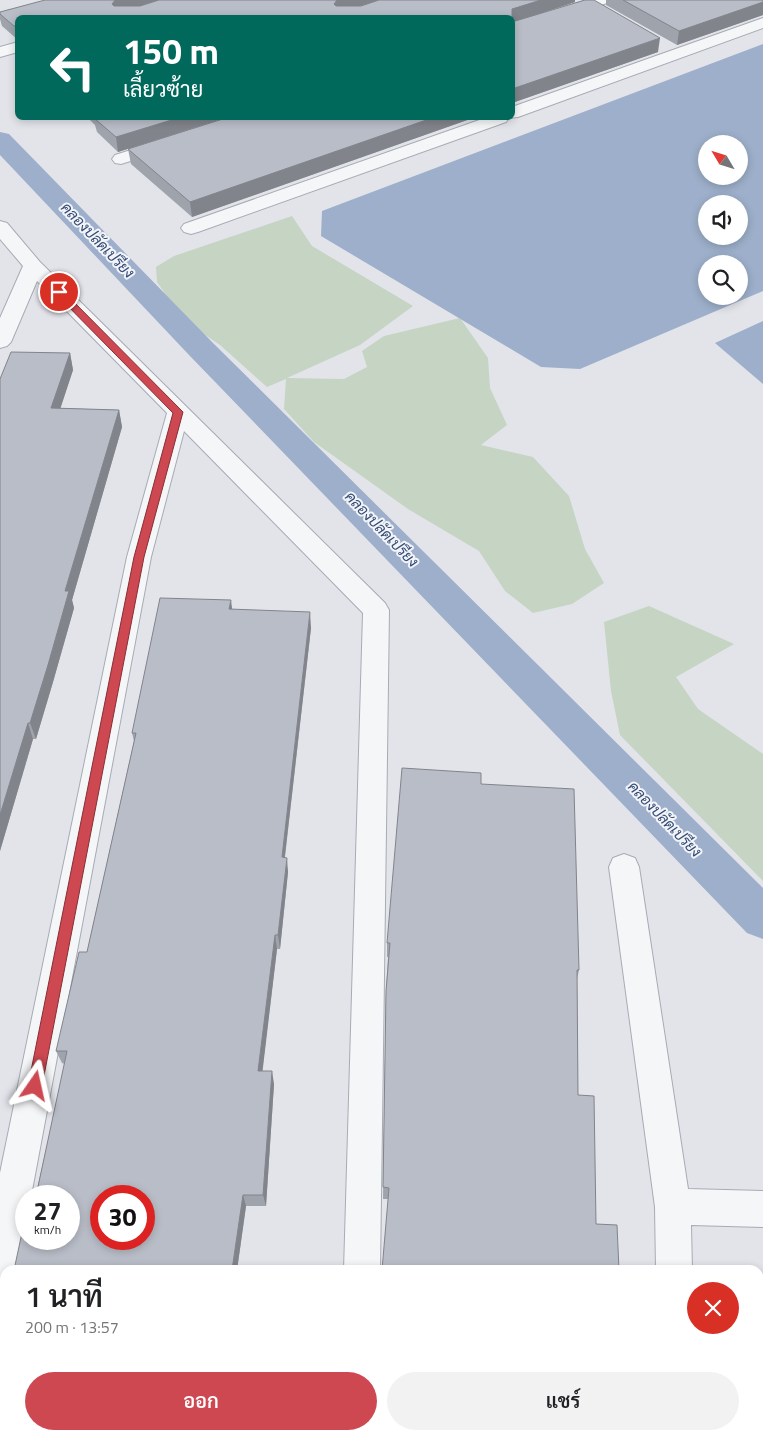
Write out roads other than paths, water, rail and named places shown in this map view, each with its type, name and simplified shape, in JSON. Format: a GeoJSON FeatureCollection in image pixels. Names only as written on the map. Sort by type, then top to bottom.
{"type":"FeatureCollection","features":[{"type":"Feature","properties":{"kind":"street"},"geometry":{"type":"LineString","coordinates":[[515,29],[596,4]]}},
{"type":"Feature","properties":{"kind":"street"},"geometry":{"type":"LineString","coordinates":[[515,112],[763,23]]}},
{"type":"Feature","properties":{"kind":"street"},"geometry":{"type":"LineString","coordinates":[[660,44],[677,54]]}},
{"type":"Feature","properties":{"kind":"street"},"geometry":{"type":"LineString","coordinates":[[0,52],[15,49]]}},
{"type":"Feature","properties":{"kind":"street"},"geometry":{"type":"LineString","coordinates":[[191,228],[494,120]]}},
{"type":"Feature","properties":{"kind":"street"},"geometry":{"type":"LineString","coordinates":[[121,158],[183,138]]}},
{"type":"Feature","properties":{"kind":"street"},"geometry":{"type":"LineString","coordinates":[[0,227],[33,266],[376,610],[362,1265]]}},
{"type":"Feature","properties":{"kind":"street"},"geometry":{"type":"LineString","coordinates":[[0,342],[33,266]]}},
{"type":"Feature","properties":{"kind":"street"},"geometry":{"type":"LineString","coordinates":[[0,1263],[139,557],[178,412]]}},
{"type":"Feature","properties":{"kind":"street"},"geometry":{"type":"LineString","coordinates":[[624,868],[672,1207],[674,1265]]}},
{"type":"Feature","properties":{"kind":"street"},"geometry":{"type":"LineString","coordinates":[[672,1207],[763,1209]]}},
{"type":"Feature","properties":{"kind":"water"},"geometry":{"type":"Polygon","coordinates":[[[763,44],[763,291],[748,297],[748,255],[698,255],[698,305],[730,305],[580,369],[541,367],[321,236],[322,211],[763,44]]]}},
{"type":"Feature","properties":{"kind":"water"},"geometry":{"type":"Polygon","coordinates":[[[763,321],[763,384],[715,343],[763,321]]]}},
{"type":"Feature","properties":{"kind":"waterway","name":"คลองปลัดเปรียง"},"geometry":{"type":"LineString","coordinates":[[0,140],[201,349],[763,919]]}}]}
